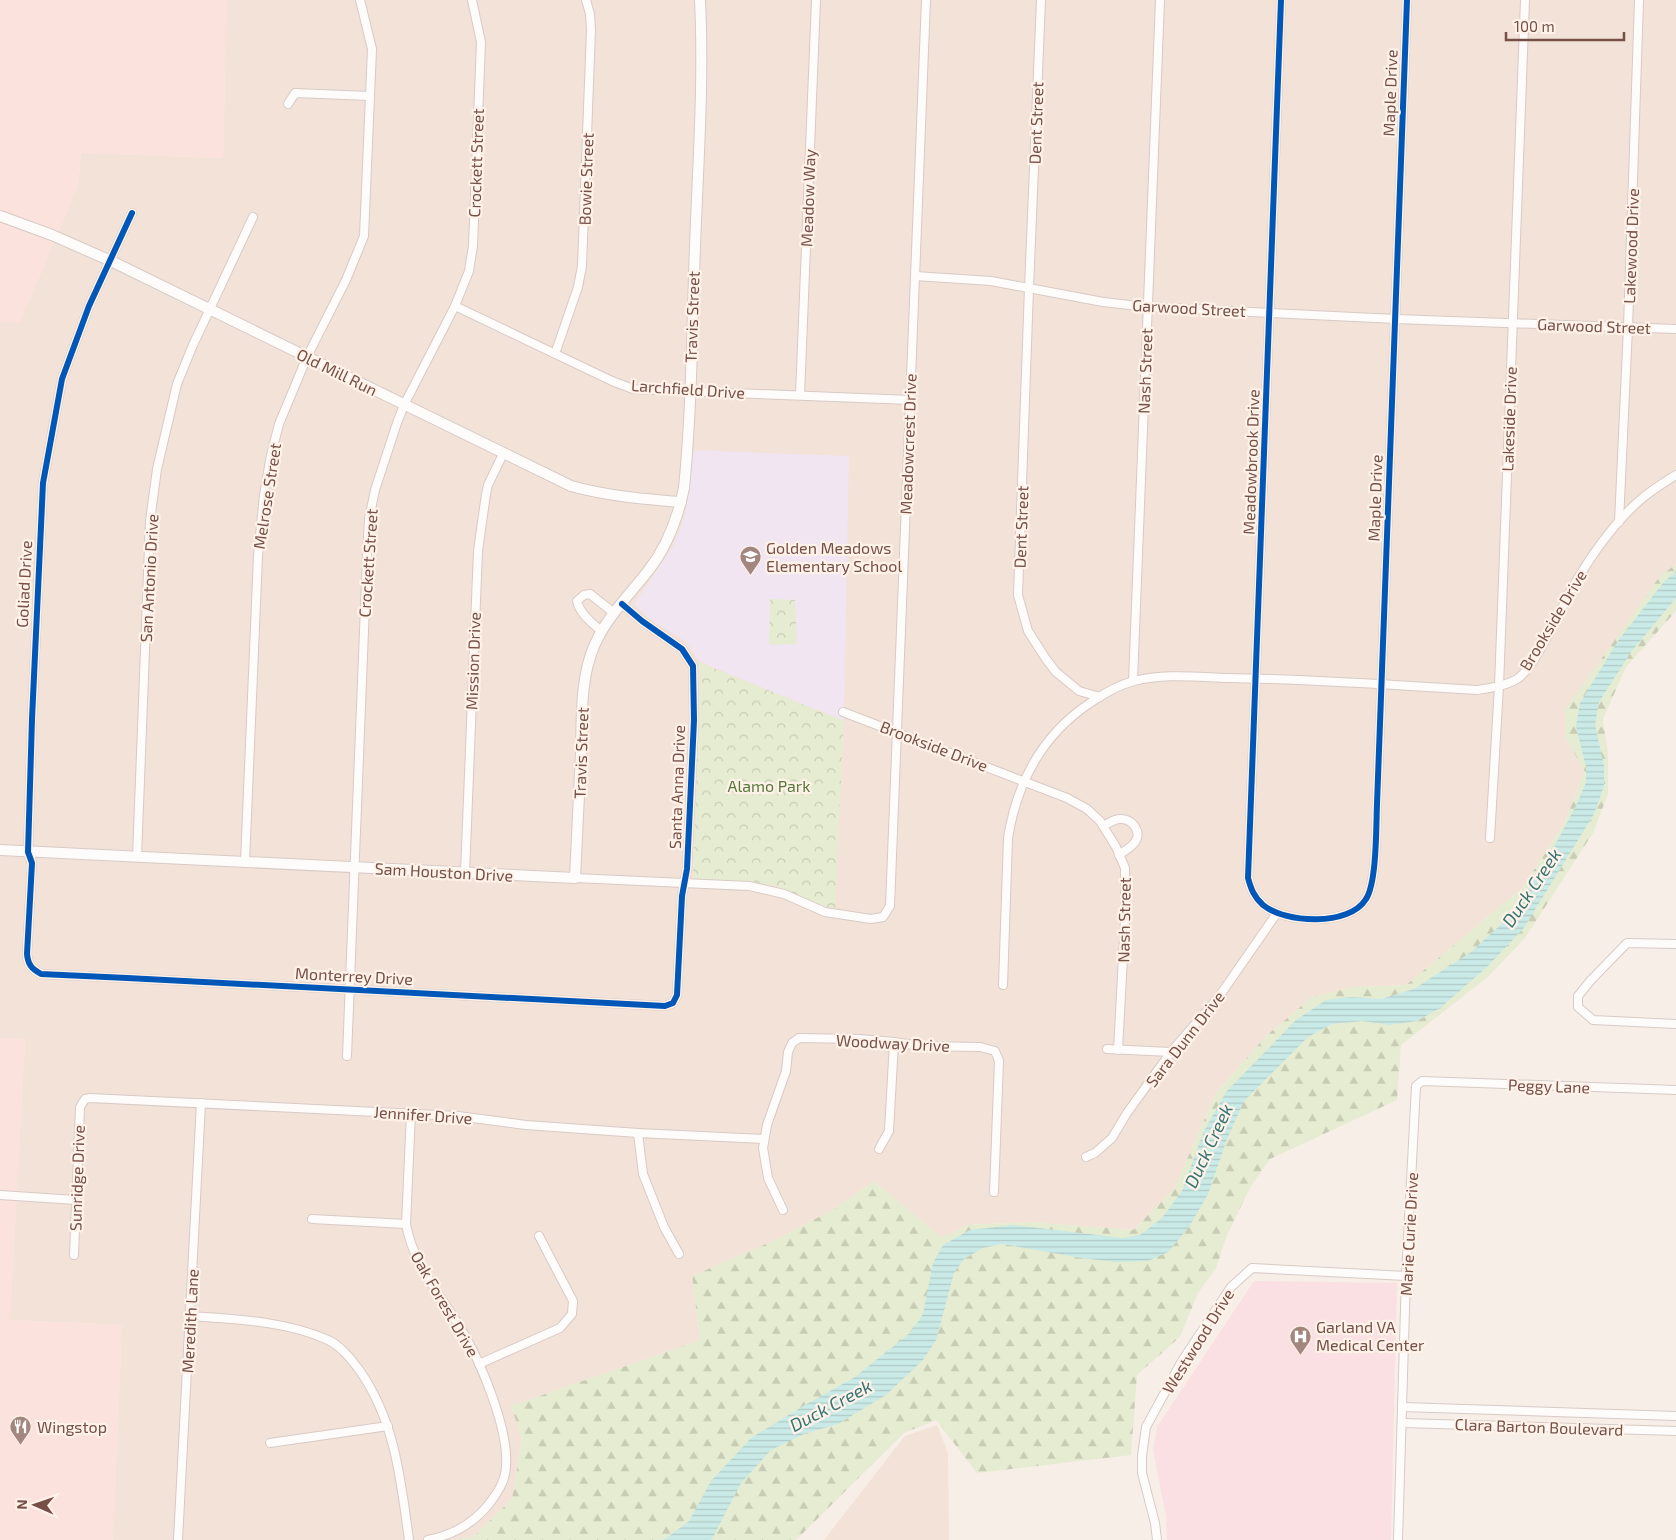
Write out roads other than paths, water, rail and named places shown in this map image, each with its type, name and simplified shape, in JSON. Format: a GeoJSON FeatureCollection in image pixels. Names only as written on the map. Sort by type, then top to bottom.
{"type":"FeatureCollection","features":[{"type":"Feature","properties":{"kind":"street","name":"Melrose Street"},"geometry":{"type":"LineString","coordinates":[[245,862],[257,566],[264,495],[271,455],[279,424],[307,357],[346,280],[364,236],[372,49],[360,0]]}},
{"type":"Feature","properties":{"kind":"street","name":"Crockett Street"},"geometry":{"type":"LineString","coordinates":[[346,1056],[370,518],[375,490],[404,405],[455,306],[470,271],[473,246],[481,42],[472,0]]}},
{"type":"Feature","properties":{"kind":"street","name":"Bowie Street"},"geometry":{"type":"LineString","coordinates":[[555,354],[578,287],[582,266],[591,30],[590,14],[586,0]]}},
{"type":"Feature","properties":{"kind":"street","name":"Travis Street"},"geometry":{"type":"LineString","coordinates":[[575,878],[583,698],[587,667],[595,644],[614,613],[650,568],[670,536],[681,502],[685,476],[700,99],[702,29],[700,0]]}},
{"type":"Feature","properties":{"kind":"street","name":"Meadow Way"},"geometry":{"type":"LineString","coordinates":[[800,396],[816,0]]}},
{"type":"Feature","properties":{"kind":"street","name":"Meadowcrest Drive"},"geometry":{"type":"LineString","coordinates":[[883,917],[890,906],[892,886],[926,0]]}},
{"type":"Feature","properties":{"kind":"street","name":"Dent Street"},"geometry":{"type":"LineString","coordinates":[[1041,0],[1028,288],[1018,594],[1028,631],[1056,672],[1079,691],[1100,697]]}},
{"type":"Feature","properties":{"kind":"street","name":"Nash Street"},"geometry":{"type":"LineString","coordinates":[[1133,681],[1160,0]]}},
{"type":"Feature","properties":{"kind":"street","name":"Meadowbrook Drive"},"geometry":{"type":"LineString","coordinates":[[1277,913],[1264,905],[1253,893],[1248,878],[1281,0]]}},
{"type":"Feature","properties":{"kind":"street","name":"Maple Drive"},"geometry":{"type":"LineString","coordinates":[[1277,913],[1289,916],[1326,919],[1343,917],[1355,911],[1365,901],[1372,888],[1378,804],[1407,0]]}},
{"type":"Feature","properties":{"kind":"street","name":"Lakeside Drive"},"geometry":{"type":"LineString","coordinates":[[1490,838],[1499,686],[1525,0]]}},
{"type":"Feature","properties":{"kind":"street","name":"Lakewood Drive"},"geometry":{"type":"LineString","coordinates":[[1619,522],[1628,328],[1639,0]]}},
{"type":"Feature","properties":{"kind":"street"},"geometry":{"type":"LineString","coordinates":[[288,104],[295,93],[370,96]]}},
{"type":"Feature","properties":{"kind":"street","name":"Goliad Drive"},"geometry":{"type":"LineString","coordinates":[[34,970],[28,963],[27,954],[32,863],[28,852],[43,483],[62,379],[89,306],[132,213]]}},
{"type":"Feature","properties":{"kind":"street","name":"Old Mill Run"},"geometry":{"type":"LineString","coordinates":[[0,216],[52,235],[110,261],[571,486],[594,493],[622,498],[681,502]]}},
{"type":"Feature","properties":{"kind":"street","name":"San Antonio Drive"},"geometry":{"type":"LineString","coordinates":[[137,857],[150,521],[157,469],[177,384],[209,309],[253,217]]}},
{"type":"Feature","properties":{"kind":"street","name":"Garwood Street"},"geometry":{"type":"LineString","coordinates":[[915,276],[991,281],[1103,302],[1148,307],[1513,324],[1676,329]]}},
{"type":"Feature","properties":{"kind":"street","name":"Larchfield Drive"},"geometry":{"type":"LineString","coordinates":[[455,306],[612,381],[633,389],[910,400]]}},
{"type":"Feature","properties":{"kind":"street","name":"Mission Drive"},"geometry":{"type":"LineString","coordinates":[[465,873],[478,551],[486,494],[503,454]]}},
{"type":"Feature","properties":{"kind":"street","name":"Brookside Drive"},"geometry":{"type":"LineString","coordinates":[[1100,697],[1133,681],[1159,676],[1256,678],[1477,690],[1499,686],[1517,678],[1529,668],[1574,585],[1596,550],[1619,522],[1638,501],[1676,475]]}},
{"type":"Feature","properties":{"kind":"street"},"geometry":{"type":"LineString","coordinates":[[602,632],[584,615],[578,607],[577,601],[584,595],[590,594],[614,613]]}},
{"type":"Feature","properties":{"kind":"street","name":"Santa Anna Drive"},"geometry":{"type":"LineString","coordinates":[[622,604],[642,621],[682,649],[693,666],[694,720],[687,869],[682,896],[677,995],[673,1003]]}},
{"type":"Feature","properties":{"kind":"street"},"geometry":{"type":"LineString","coordinates":[[1003,985],[1008,838],[1012,816],[1025,781],[1049,738],[1074,714],[1100,697]]}},
{"type":"Feature","properties":{"kind":"street","name":"Brookside Drive"},"geometry":{"type":"LineString","coordinates":[[844,712],[1025,781]]}},
{"type":"Feature","properties":{"kind":"street","name":"Nash Street"},"geometry":{"type":"LineString","coordinates":[[1025,781],[1067,798],[1087,809],[1100,821],[1125,868],[1125,920],[1118,1050]]}},
{"type":"Feature","properties":{"kind":"street"},"geometry":{"type":"LineString","coordinates":[[1103,826],[1122,819],[1136,827],[1138,833],[1137,840],[1119,854]]}},
{"type":"Feature","properties":{"kind":"street","name":"Sam Houston Drive"},"geometry":{"type":"LineString","coordinates":[[0,850],[749,886],[784,894],[825,912],[871,920],[883,917]]}},
{"type":"Feature","properties":{"kind":"street","name":"Sara Dunn Drive"},"geometry":{"type":"LineString","coordinates":[[1086,1157],[1095,1153],[1112,1138],[1127,1113],[1171,1052],[1218,998],[1277,913]]}},
{"type":"Feature","properties":{"kind":"street"},"geometry":{"type":"LineString","coordinates":[[1676,944],[1627,943],[1578,996],[1578,1007],[1593,1020],[1676,1024]]}},
{"type":"Feature","properties":{"kind":"street","name":"Monterrey Drive"},"geometry":{"type":"LineString","coordinates":[[34,970],[41,974],[665,1006],[673,1003]]}},
{"type":"Feature","properties":{"kind":"street","name":"Woodway Drive"},"geometry":{"type":"LineString","coordinates":[[764,1139],[782,1086],[788,1052],[792,1043],[799,1038],[894,1042],[920,1046],[980,1047],[995,1051],[999,1061],[994,1192]]}},
{"type":"Feature","properties":{"kind":"street"},"geometry":{"type":"LineString","coordinates":[[878,1149],[889,1131],[894,1042]]}},
{"type":"Feature","properties":{"kind":"street"},"geometry":{"type":"LineString","coordinates":[[1108,1049],[1171,1052]]}},
{"type":"Feature","properties":{"kind":"street","name":"Peggy Lane"},"geometry":{"type":"LineString","coordinates":[[1422,1081],[1676,1090]]}},
{"type":"Feature","properties":{"kind":"street","name":"Marie Curie Drive"},"geometry":{"type":"LineString","coordinates":[[1398,1540],[1406,1276],[1416,1086],[1422,1081]]}},
{"type":"Feature","properties":{"kind":"street","name":"Jennifer Drive"},"geometry":{"type":"LineString","coordinates":[[83,1101],[85,1098],[90,1098],[411,1113],[638,1134],[764,1139]]}},
{"type":"Feature","properties":{"kind":"street","name":"Sunridge Drive"},"geometry":{"type":"LineString","coordinates":[[74,1255],[80,1106],[83,1101]]}},
{"type":"Feature","properties":{"kind":"street","name":"Meredith Lane"},"geometry":{"type":"LineString","coordinates":[[178,1540],[201,1103]]}},
{"type":"Feature","properties":{"kind":"street","name":"Oak Forest Drive"},"geometry":{"type":"LineString","coordinates":[[411,1113],[406,1224],[408,1238],[415,1256],[461,1329],[479,1364],[491,1396],[505,1444],[505,1473],[499,1489],[492,1500],[472,1522],[451,1533],[428,1540]]}},
{"type":"Feature","properties":{"kind":"street"},"geometry":{"type":"LineString","coordinates":[[638,1134],[643,1174],[664,1227],[679,1254]]}},
{"type":"Feature","properties":{"kind":"street"},"geometry":{"type":"LineString","coordinates":[[764,1139],[763,1148],[768,1178],[783,1210]]}},
{"type":"Feature","properties":{"kind":"street"},"geometry":{"type":"LineString","coordinates":[[0,1195],[76,1200]]}},
{"type":"Feature","properties":{"kind":"street"},"geometry":{"type":"LineString","coordinates":[[312,1220],[406,1224]]}},
{"type":"Feature","properties":{"kind":"street"},"geometry":{"type":"LineString","coordinates":[[479,1364],[560,1328],[572,1314],[573,1301],[538,1236]]}},
{"type":"Feature","properties":{"kind":"street","name":"Westwood Drive"},"geometry":{"type":"LineString","coordinates":[[1157,1540],[1155,1523],[1142,1473],[1146,1426],[1182,1361],[1231,1287],[1252,1268],[1406,1276]]}},
{"type":"Feature","properties":{"kind":"street"},"geometry":{"type":"LineString","coordinates":[[190,1316],[242,1319],[290,1328],[329,1340],[346,1353],[370,1385],[388,1426],[396,1456],[409,1540]]}},
{"type":"Feature","properties":{"kind":"street","name":"Clara Barton Boulevard"},"geometry":{"type":"LineString","coordinates":[[1402,1407],[1676,1416]]}},
{"type":"Feature","properties":{"kind":"street","name":"Clara Barton Boulevard"},"geometry":{"type":"LineString","coordinates":[[1402,1423],[1676,1431]]}},
{"type":"Feature","properties":{"kind":"street"},"geometry":{"type":"LineString","coordinates":[[270,1443],[388,1426]]}},
{"type":"Feature","properties":{"kind":"water","name":"Duck Creek"},"geometry":{"type":"Polygon","coordinates":[[[1676,571],[1676,598],[1631,652],[1599,702],[1595,725],[1604,766],[1604,786],[1594,814],[1523,929],[1487,967],[1440,1008],[1417,1021],[1389,1025],[1363,1021],[1332,1024],[1308,1037],[1244,1101],[1227,1139],[1208,1194],[1189,1227],[1168,1252],[1148,1261],[1116,1262],[1081,1258],[1002,1244],[983,1248],[964,1259],[954,1273],[936,1340],[923,1360],[886,1395],[838,1424],[804,1434],[771,1450],[741,1483],[712,1539],[664,1540],[689,1521],[711,1481],[751,1438],[855,1377],[910,1333],[923,1314],[933,1263],[943,1245],[970,1230],[1014,1225],[1122,1238],[1140,1235],[1162,1218],[1182,1191],[1204,1131],[1226,1092],[1296,1020],[1326,1000],[1351,997],[1381,999],[1414,989],[1471,952],[1508,918],[1548,858],[1577,804],[1586,782],[1586,767],[1576,726],[1580,703],[1618,641],[1663,583],[1676,571]]]}},
{"type":"Feature","properties":{"kind":"place","name":"Golden Meadows Elementary School"},"geometry":{"type":"Point","coordinates":[750,576]}},
{"type":"Feature","properties":{"kind":"place","name":"Garland VA Medical Center"},"geometry":{"type":"Point","coordinates":[1300,1355]}},
{"type":"Feature","properties":{"kind":"place","name":"Wingstop"},"geometry":{"type":"Point","coordinates":[21,1446]}},
{"type":"Feature","properties":{"kind":"park label","name":"Alamo Park"},"geometry":{"type":"Point","coordinates":[769,786]}}]}
